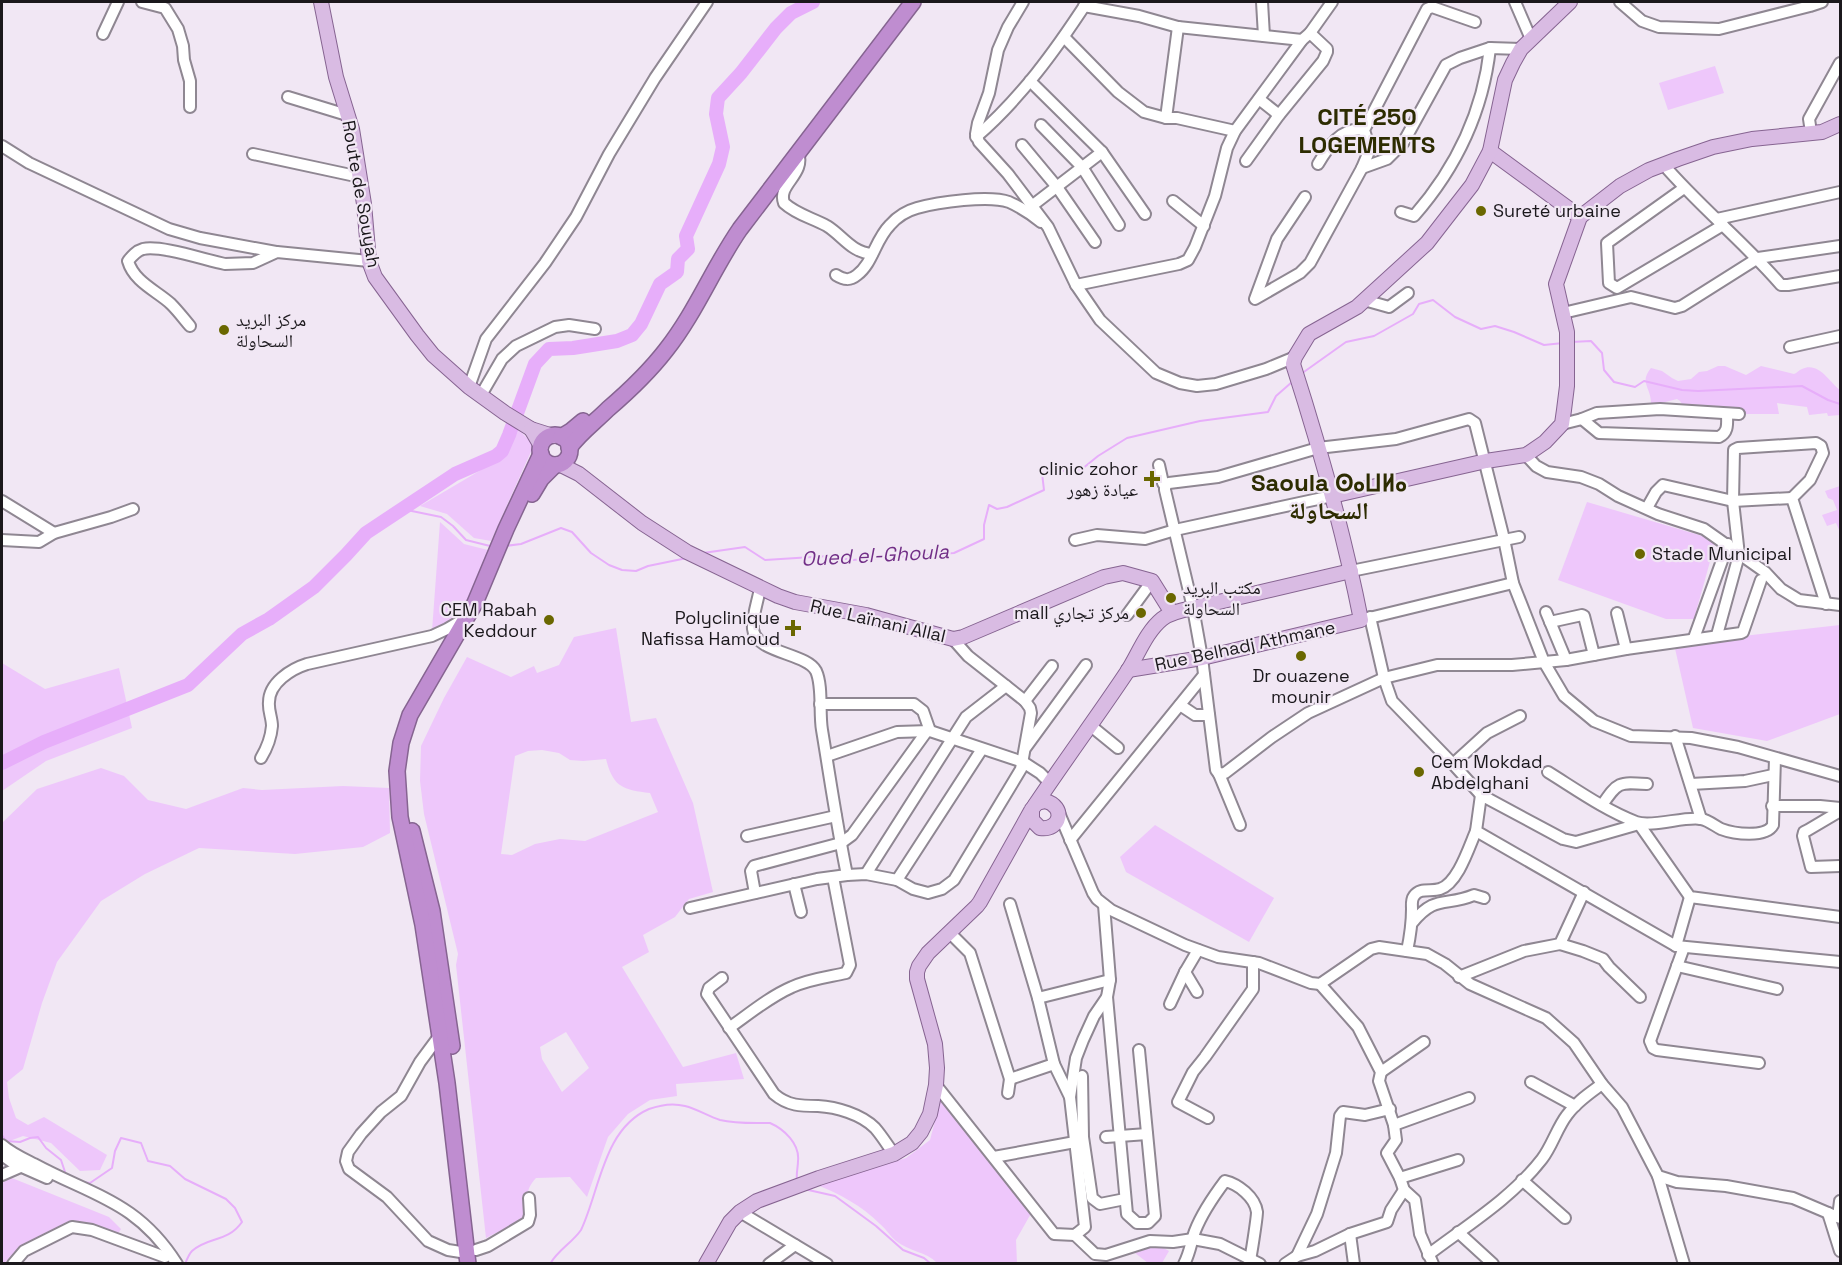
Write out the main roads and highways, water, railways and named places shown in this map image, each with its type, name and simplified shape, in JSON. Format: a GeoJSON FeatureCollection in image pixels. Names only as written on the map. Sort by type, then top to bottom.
{"type":"FeatureCollection","features":[{"type":"Feature","properties":{"kind":"highway"},"geometry":{"type":"LineString","coordinates":[[510,531],[537,485],[557,464],[566,460],[563,443],[575,428],[620,386],[655,348],[682,311],[717,248],[734,224],[901,2]]}},
{"type":"Feature","properties":{"kind":"highway"},"geometry":{"type":"LineString","coordinates":[[472,1258],[444,988],[432,911],[409,814],[406,786],[411,745],[420,718],[486,604],[500,557],[545,439],[563,443],[579,437],[640,379],[666,349],[690,316],[733,239],[913,2]]}},
{"type":"Feature","properties":{"kind":"highway"},"geometry":{"type":"LineString","coordinates":[[541,450],[548,463],[557,464]]}},
{"type":"Feature","properties":{"kind":"highway"},"geometry":{"type":"LineString","coordinates":[[472,1258],[418,898],[399,817],[397,771],[401,743],[411,715],[500,557]]}},
{"type":"Feature","properties":{"kind":"main road","name":"Route de Souyah"},"geometry":{"type":"LineString","coordinates":[[321,2],[336,77],[352,129],[360,177],[369,261],[375,277],[433,355],[469,387],[525,425],[563,443]]}},
{"type":"Feature","properties":{"kind":"main road"},"geometry":{"type":"LineString","coordinates":[[706,1263],[730,1222],[757,1201],[819,1178],[894,1155],[912,1143],[921,1132],[930,1114],[937,1068],[935,1044],[917,979],[917,972],[923,959],[977,906],[1033,807],[1128,670],[1153,629],[1163,618],[1172,613],[1351,572],[1294,361],[1310,334],[1339,318],[1364,300],[1427,243],[1472,185],[1490,151],[1505,80],[1521,49],[1570,2]]}},
{"type":"Feature","properties":{"kind":"main road"},"geometry":{"type":"LineString","coordinates":[[1332,496],[1486,461],[1526,455],[1545,442],[1562,424],[1567,386],[1567,332],[1557,284],[1580,217],[1620,186],[1663,164],[1713,147],[1752,139],[1822,132],[1840,124]]}},
{"type":"Feature","properties":{"kind":"main road"},"geometry":{"type":"LineString","coordinates":[[1490,151],[1580,217]]}},
{"type":"Feature","properties":{"kind":"main road","name":"Route de Souyah"},"geometry":{"type":"LineString","coordinates":[[525,425],[541,450]]}},
{"type":"Feature","properties":{"kind":"main road"},"geometry":{"type":"LineString","coordinates":[[563,443],[579,474]]}},
{"type":"Feature","properties":{"kind":"main road"},"geometry":{"type":"LineString","coordinates":[[557,464],[579,474]]}},
{"type":"Feature","properties":{"kind":"main road","name":"Rue Laïnani Allal"},"geometry":{"type":"LineString","coordinates":[[579,474],[642,523],[687,552],[760,588],[795,602],[866,615],[953,639],[963,637],[1104,577],[1123,573],[1152,581],[1172,613]]}},
{"type":"Feature","properties":{"kind":"main road","name":"Rue Belhadj Athmane"},"geometry":{"type":"LineString","coordinates":[[1128,670],[1202,658],[1365,619],[1351,572]]}},
{"type":"Feature","properties":{"kind":"main road"},"geometry":{"type":"LineString","coordinates":[[1004,859],[1025,838],[1057,822],[1057,810],[1050,783]]}},
{"type":"Feature","properties":{"kind":"main road"},"geometry":{"type":"LineString","coordinates":[[1033,807],[1045,801],[1057,810]]}},
{"type":"Feature","properties":{"kind":"main road"},"geometry":{"type":"LineString","coordinates":[[1033,807],[1031,816],[1033,823],[1040,828],[1048,828]]}},
{"type":"Feature","properties":{"kind":"waterway"},"geometry":{"type":"LineString","coordinates":[[2,763],[44,742],[188,685],[242,634],[269,619],[314,587],[366,533],[455,474],[496,456],[502,451],[535,364],[549,349],[573,348],[617,341],[632,335],[641,324],[660,284],[677,272],[678,259],[688,249],[686,236],[719,164],[723,147],[716,114],[718,98],[776,28],[791,13],[813,2]]}},
{"type":"Feature","properties":{"kind":"waterway","name":"Oued el-Ghoula"},"geometry":{"type":"LineString","coordinates":[[1301,374],[1346,342],[1374,336],[1413,314],[1419,304],[1433,300],[1455,317],[1481,329],[1495,326],[1544,345],[1563,343]]}},
{"type":"Feature","properties":{"kind":"waterway","name":"Oued el-Ghoula"},"geometry":{"type":"LineString","coordinates":[[1571,342],[1591,341],[1602,353],[1604,370],[1614,382],[1635,387],[1644,381],[1682,390],[1698,391],[1802,386],[1840,404]]}},
{"type":"Feature","properties":{"kind":"waterway","name":"Oued el-Ghoula"},"geometry":{"type":"LineString","coordinates":[[703,553],[745,547],[765,560],[828,556],[852,560],[954,553],[984,539],[984,525],[989,505],[997,509],[1007,507],[1044,490],[1042,473],[1082,469],[1127,438],[1200,421],[1268,412],[1276,396],[1292,382]]}},
{"type":"Feature","properties":{"kind":"waterway","name":"Oued el-Ghoula"},"geometry":{"type":"LineString","coordinates":[[402,509],[441,517],[466,540],[494,547]]}},
{"type":"Feature","properties":{"kind":"waterway","name":"Oued el-Ghoula"},"geometry":{"type":"LineString","coordinates":[[505,546],[521,544],[561,528],[572,532],[591,553],[609,565],[622,570],[636,571],[648,566],[687,558]]}},
{"type":"Feature","properties":{"kind":"waterway"},"geometry":{"type":"LineString","coordinates":[[550,1264],[581,1230],[612,1146],[634,1118],[649,1109],[658,1106],[681,1105],[726,1121],[770,1123],[786,1133],[794,1143],[798,1155],[797,1180]]}},
{"type":"Feature","properties":{"kind":"waterway"},"geometry":{"type":"LineString","coordinates":[[2,1135],[6,1141],[20,1142],[38,1137],[46,1148],[61,1160],[66,1175]]}},
{"type":"Feature","properties":{"kind":"waterway"},"geometry":{"type":"LineString","coordinates":[[82,1182],[90,1183],[112,1168],[115,1151],[121,1138],[141,1143],[148,1161],[170,1166],[185,1179],[226,1199],[235,1208],[242,1222],[230,1233],[198,1246],[189,1255],[185,1264]]}},
{"type":"Feature","properties":{"kind":"waterway"},"geometry":{"type":"LineString","coordinates":[[804,1189],[835,1196],[876,1226],[903,1250],[924,1258],[931,1264]]}},
{"type":"Feature","properties":{"kind":"place","name":"Sureté urbaine"},"geometry":{"type":"Point","coordinates":[1481,211]}},
{"type":"Feature","properties":{"kind":"place","name":"مركز البريد السحاولة"},"geometry":{"type":"Point","coordinates":[224,330]}},
{"type":"Feature","properties":{"kind":"place","name":"clinic zohor عيادة زهور"},"geometry":{"type":"Point","coordinates":[1152,479]}},
{"type":"Feature","properties":{"kind":"place","name":"Stade Municipal"},"geometry":{"type":"Point","coordinates":[1640,554]}},
{"type":"Feature","properties":{"kind":"place","name":"مكتب البريد السحاولة"},"geometry":{"type":"Point","coordinates":[1171,598]}},
{"type":"Feature","properties":{"kind":"place","name":"mall مركز تجاري"},"geometry":{"type":"Point","coordinates":[1141,613]}},
{"type":"Feature","properties":{"kind":"place","name":"CEM Rabah Keddour"},"geometry":{"type":"Point","coordinates":[549,620]}},
{"type":"Feature","properties":{"kind":"place","name":"Polyclinique Nafissa Hamoud"},"geometry":{"type":"Point","coordinates":[793,628]}},
{"type":"Feature","properties":{"kind":"place","name":"Dr ouazene mounir"},"geometry":{"type":"Point","coordinates":[1301,656]}},
{"type":"Feature","properties":{"kind":"place","name":"Cem Mokdad Abdelghani"},"geometry":{"type":"Point","coordinates":[1419,772]}},
{"type":"Feature","properties":{"kind":"district","name":"CITÉ 250 LOGEMENTS"},"geometry":{"type":"Point","coordinates":[1367,131]}},
{"type":"Feature","properties":{"kind":"district","name":"Saoula ⵙⴰⵡⵍⴰ السحاولة"},"geometry":{"type":"Point","coordinates":[1329,497]}}]}
